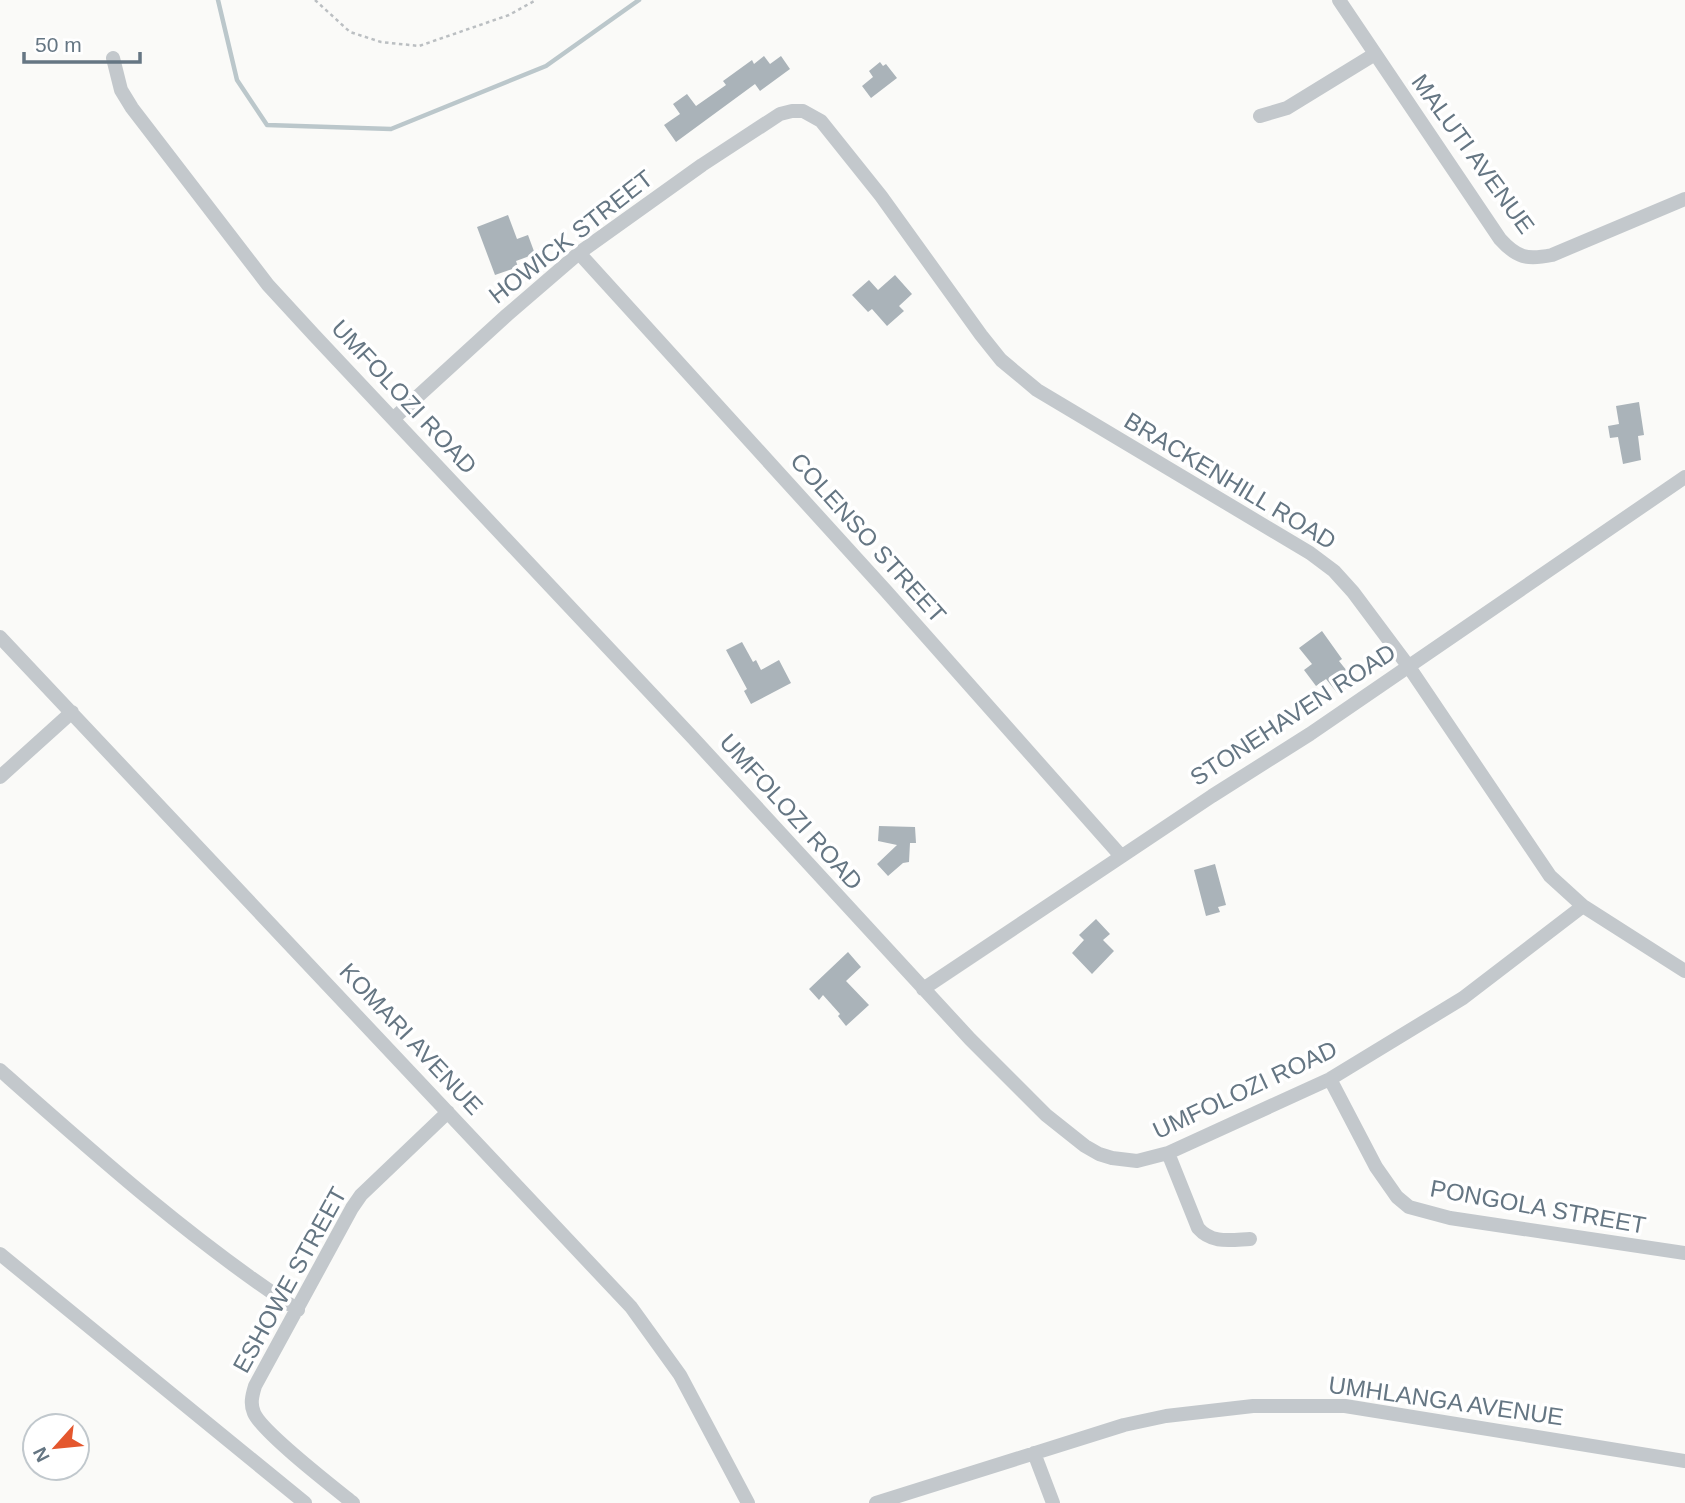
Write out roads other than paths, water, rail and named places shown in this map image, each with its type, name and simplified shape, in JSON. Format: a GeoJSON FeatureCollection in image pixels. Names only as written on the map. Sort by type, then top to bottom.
{"type":"FeatureCollection","features":[{"type":"Feature","properties":{"kind":"street","name":"MALUTI AVENUE"},"geometry":{"type":"LineString","coordinates":[[1339,0],[1500,239],[1512,252],[1535,259],[1552,255],[1685,199]]}},
{"type":"Feature","properties":{"kind":"street"},"geometry":{"type":"LineString","coordinates":[[1260,116],[1287,108],[1375,54]]}},
{"type":"Feature","properties":{"kind":"street","name":"UMFOLOZI ROAD"},"geometry":{"type":"LineString","coordinates":[[113,58],[121,90],[188,183],[268,285],[693,738],[923,989],[1046,1115],[1085,1146],[1099,1154],[1124,1161],[1137,1161],[1168,1153],[1330,1079],[1463,998],[1583,906]]}},
{"type":"Feature","properties":{"kind":"street","name":"HOWICK STREET"},"geometry":{"type":"LineString","coordinates":[[393,419],[579,253],[702,165],[768,121],[792,110]]}},
{"type":"Feature","properties":{"kind":"street","name":"BRACKENHILL ROAD"},"geometry":{"type":"LineString","coordinates":[[792,110],[813,115],[843,147],[981,335],[1001,360],[1019,376],[1076,415],[1310,553],[1334,571],[1409,667],[1550,876],[1583,906],[1685,971]]}},
{"type":"Feature","properties":{"kind":"street","name":"COLENSO STREET"},"geometry":{"type":"LineString","coordinates":[[579,253],[1121,856]]}},
{"type":"Feature","properties":{"kind":"street","name":"STONEHAVEN ROAD"},"geometry":{"type":"LineString","coordinates":[[923,989],[1409,667],[1685,477]]}},
{"type":"Feature","properties":{"kind":"street","name":"KOMARI AVENUE"},"geometry":{"type":"LineString","coordinates":[[0,637],[638,1316],[680,1375],[748,1503]]}},
{"type":"Feature","properties":{"kind":"street"},"geometry":{"type":"LineString","coordinates":[[0,776],[72,712]]}},
{"type":"Feature","properties":{"kind":"street"},"geometry":{"type":"LineString","coordinates":[[0,1070],[162,1209],[255,1282],[298,1310]]}},
{"type":"Feature","properties":{"kind":"street","name":"PONGOLA STREET"},"geometry":{"type":"LineString","coordinates":[[1330,1079],[1376,1167],[1397,1197],[1409,1207],[1450,1218],[1685,1253]]}},
{"type":"Feature","properties":{"kind":"street","name":"ESHOWE STREET"},"geometry":{"type":"LineString","coordinates":[[353,1503],[268,1432],[253,1413],[251,1398],[345,1218],[361,1195],[448,1112]]}},
{"type":"Feature","properties":{"kind":"street"},"geometry":{"type":"LineString","coordinates":[[1168,1153],[1198,1228],[1203,1234],[1218,1240],[1250,1239]]}},
{"type":"Feature","properties":{"kind":"street"},"geometry":{"type":"LineString","coordinates":[[0,1254],[305,1503]]}},
{"type":"Feature","properties":{"kind":"street","name":"UMHLANGA AVENUE"},"geometry":{"type":"LineString","coordinates":[[876,1503],[1124,1425],[1225,1408],[1345,1406],[1685,1461]]}},
{"type":"Feature","properties":{"kind":"street"},"geometry":{"type":"LineString","coordinates":[[1034,1453],[1053,1503]]}},
{"type":"Feature","properties":{"kind":"waterway"},"geometry":{"type":"LineString","coordinates":[[218,0],[237,80],[267,125],[391,129],[546,66],[639,0]]}}]}
